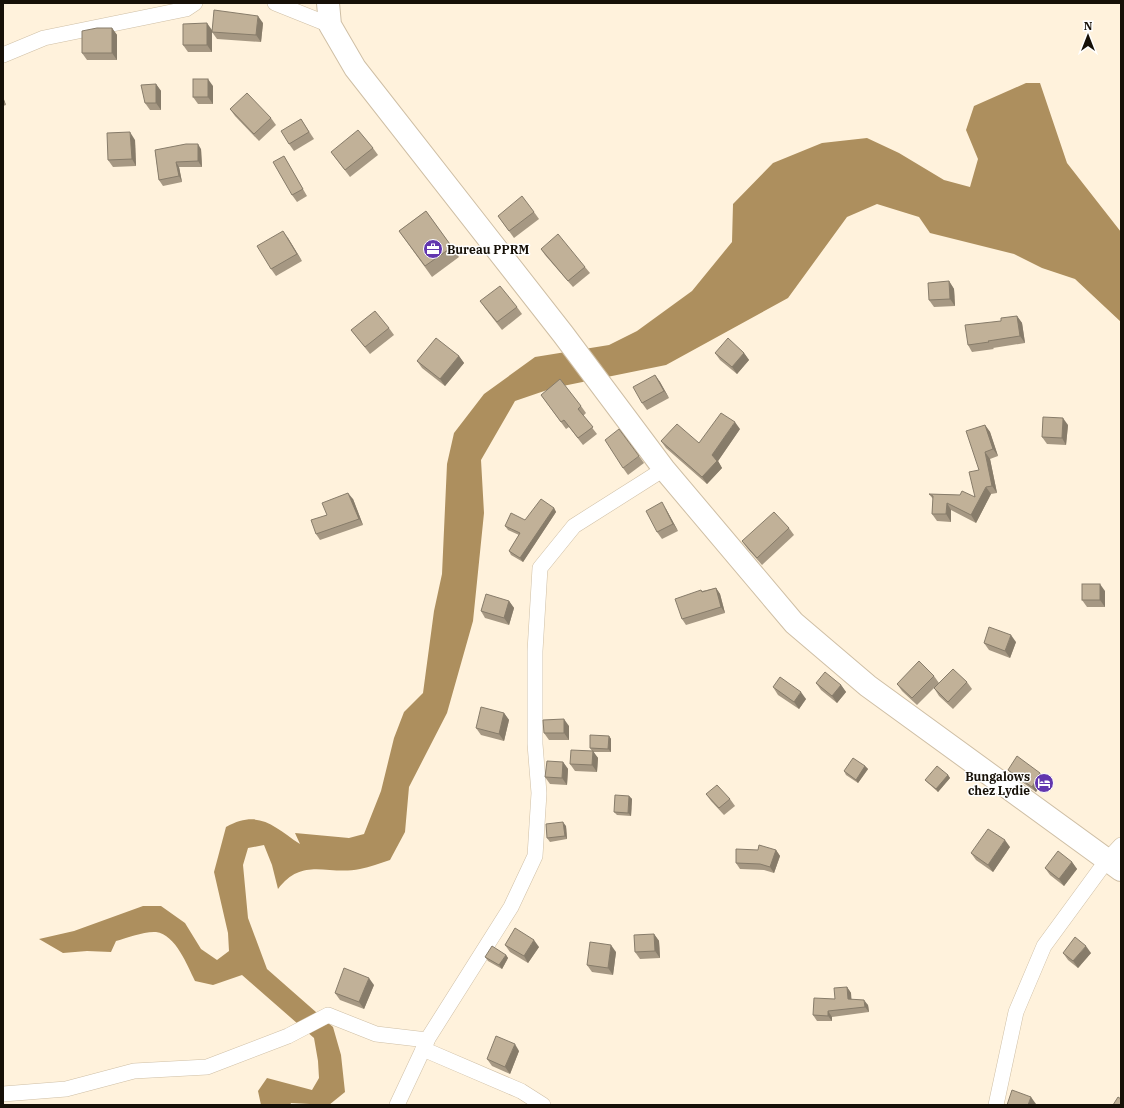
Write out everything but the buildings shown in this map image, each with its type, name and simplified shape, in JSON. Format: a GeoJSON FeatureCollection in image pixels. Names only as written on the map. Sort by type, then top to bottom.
{"type":"FeatureCollection","features":[{"type":"Feature","properties":{"kind":"main road"},"geometry":{"type":"LineString","coordinates":[[328,3],[330,25],[355,68],[563,334],[664,469],[794,623],[868,686],[1116,858]]}},
{"type":"Feature","properties":{"kind":"street"},"geometry":{"type":"LineString","coordinates":[[3,55],[44,38],[186,9],[195,3]]}},
{"type":"Feature","properties":{"kind":"street"},"geometry":{"type":"LineString","coordinates":[[275,3],[330,25]]}},
{"type":"Feature","properties":{"kind":"street"},"geometry":{"type":"LineString","coordinates":[[398,1105],[425,1045],[512,907],[535,856],[539,793],[535,744],[535,650],[540,568],[574,526],[664,469]]}},
{"type":"Feature","properties":{"kind":"street"},"geometry":{"type":"LineString","coordinates":[[996,1105],[1016,1012],[1044,946],[1116,858]]}},
{"type":"Feature","properties":{"kind":"street"},"geometry":{"type":"LineString","coordinates":[[3,1094],[66,1089],[134,1071],[207,1067],[288,1036],[328,1015],[376,1034],[425,1045],[521,1091],[544,1105]]}},
{"type":"Feature","properties":{"kind":"shaded area"},"geometry":{"type":"Polygon","coordinates":[[[1026,83],[1040,83],[1067,163],[1121,232],[1121,322],[1075,279],[1042,268],[1014,254],[930,233],[919,217],[877,204],[847,217],[788,298],[666,365],[553,388],[515,401],[481,460],[484,513],[473,621],[447,713],[409,787],[405,832],[390,860],[348,871],[316,869],[306,870],[287,879],[278,889],[272,865],[264,845],[248,848],[243,865],[248,918],[267,969],[333,1027],[341,1055],[345,1092],[329,1105],[291,1103],[290,1105],[261,1105],[258,1091],[267,1078],[312,1090],[319,1078],[314,1038],[242,975],[213,985],[195,981],[180,952],[163,934],[156,932],[147,933],[116,941],[111,952],[87,951],[63,953],[39,939],[74,931],[143,906],[161,906],[185,923],[201,949],[217,960],[229,951],[228,933],[214,872],[226,827],[238,822],[257,820],[273,826],[300,844],[295,833],[349,838],[364,834],[381,791],[394,738],[404,712],[423,693],[434,611],[442,574],[447,464],[454,433],[484,394],[535,357],[609,345],[637,331],[692,291],[732,242],[733,204],[773,163],[822,143],[867,138],[899,153],[944,180],[970,187],[978,159],[966,130],[974,106],[1026,83]]]}},
{"type":"Feature","properties":{"kind":"place","name":"Bureau PPRM"},"geometry":{"type":"Point","coordinates":[433,249]}},
{"type":"Feature","properties":{"kind":"place","name":"Bungalows chez Lydie"},"geometry":{"type":"Point","coordinates":[1044,783]}}]}
